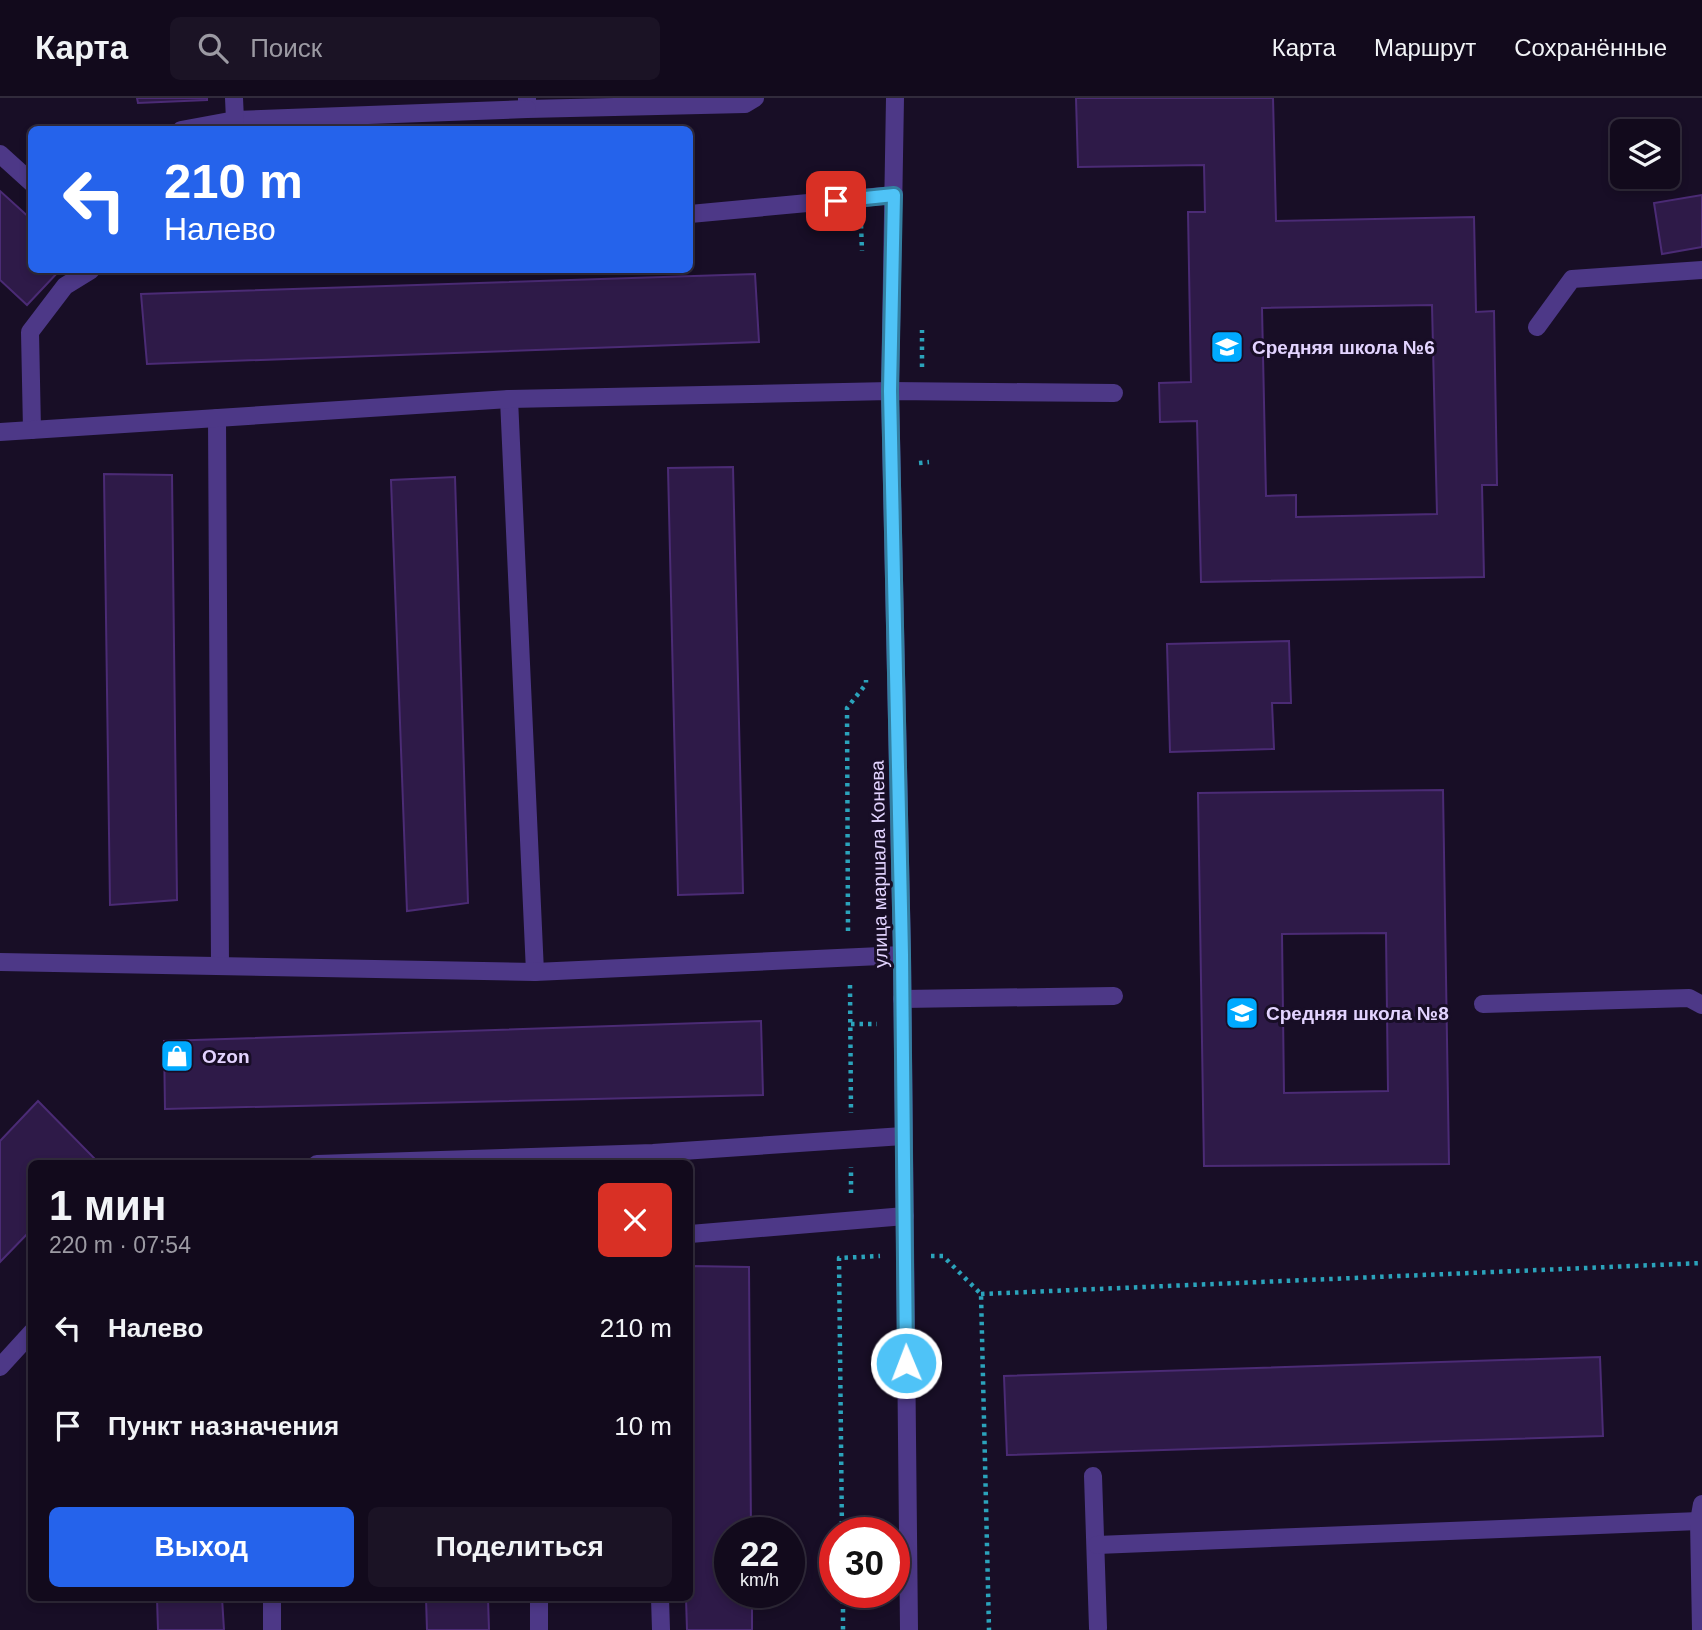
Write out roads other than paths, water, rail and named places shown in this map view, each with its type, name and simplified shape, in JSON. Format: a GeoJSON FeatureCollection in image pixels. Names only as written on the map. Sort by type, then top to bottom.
{"type":"FeatureCollection","features":[{"type":"Feature","properties":{"kind":"street"},"geometry":{"type":"LineString","coordinates":[[234,98],[235,120]]}},
{"type":"Feature","properties":{"kind":"street"},"geometry":{"type":"LineString","coordinates":[[203,126],[235,120],[527,104],[745,104],[755,98]]}},
{"type":"Feature","properties":{"kind":"street","name":"улица маршала Конева"},"geometry":{"type":"LineString","coordinates":[[895,98],[890,391],[902,955],[909,1630]]}},
{"type":"Feature","properties":{"kind":"street"},"geometry":{"type":"LineString","coordinates":[[0,154],[28,179]]}},
{"type":"Feature","properties":{"kind":"street"},"geometry":{"type":"LineString","coordinates":[[693,214],[894,195]]}},
{"type":"Feature","properties":{"kind":"street"},"geometry":{"type":"LineString","coordinates":[[1537,327],[1572,279],[1702,270]]}},
{"type":"Feature","properties":{"kind":"street"},"geometry":{"type":"LineString","coordinates":[[32,430],[30,332],[65,286],[86,273]]}},
{"type":"Feature","properties":{"kind":"street"},"geometry":{"type":"LineString","coordinates":[[0,432],[509,399],[890,391],[1114,393]]}},
{"type":"Feature","properties":{"kind":"street"},"geometry":{"type":"LineString","coordinates":[[509,399],[535,972]]}},
{"type":"Feature","properties":{"kind":"street"},"geometry":{"type":"LineString","coordinates":[[217,418],[220,966]]}},
{"type":"Feature","properties":{"kind":"street"},"geometry":{"type":"LineString","coordinates":[[0,962],[535,972],[902,955]]}},
{"type":"Feature","properties":{"kind":"street"},"geometry":{"type":"LineString","coordinates":[[902,999],[1114,996]]}},
{"type":"Feature","properties":{"kind":"street"},"geometry":{"type":"LineString","coordinates":[[1483,1004],[1689,998],[1702,1005]]}},
{"type":"Feature","properties":{"kind":"street"},"geometry":{"type":"LineString","coordinates":[[529,1160],[653,1159],[903,1136]]}},
{"type":"Feature","properties":{"kind":"street"},"geometry":{"type":"LineString","coordinates":[[693,1234],[905,1216]]}},
{"type":"Feature","properties":{"kind":"street"},"geometry":{"type":"LineString","coordinates":[[0,1367],[28,1336]]}},
{"type":"Feature","properties":{"kind":"street"},"geometry":{"type":"LineString","coordinates":[[1093,1476],[1098,1628]]}},
{"type":"Feature","properties":{"kind":"street"},"geometry":{"type":"LineString","coordinates":[[1097,1545],[1701,1513],[1701,1630]]}},
{"type":"Feature","properties":{"kind":"street"},"geometry":{"type":"LineString","coordinates":[[272,1601],[272,1630]]}},
{"type":"Feature","properties":{"kind":"street"},"geometry":{"type":"LineString","coordinates":[[539,1601],[539,1630]]}},
{"type":"Feature","properties":{"kind":"street"},"geometry":{"type":"LineString","coordinates":[[660,1601],[661,1630]]}},
{"type":"Feature","properties":{"kind":"place","name":"Средняя школа №6"},"geometry":{"type":"Point","coordinates":[1227,347]}},
{"type":"Feature","properties":{"kind":"place","name":"Средняя школа №8"},"geometry":{"type":"Point","coordinates":[1242,1013]}},
{"type":"Feature","properties":{"kind":"place","name":"Ozon"},"geometry":{"type":"Point","coordinates":[177,1056]}}]}
